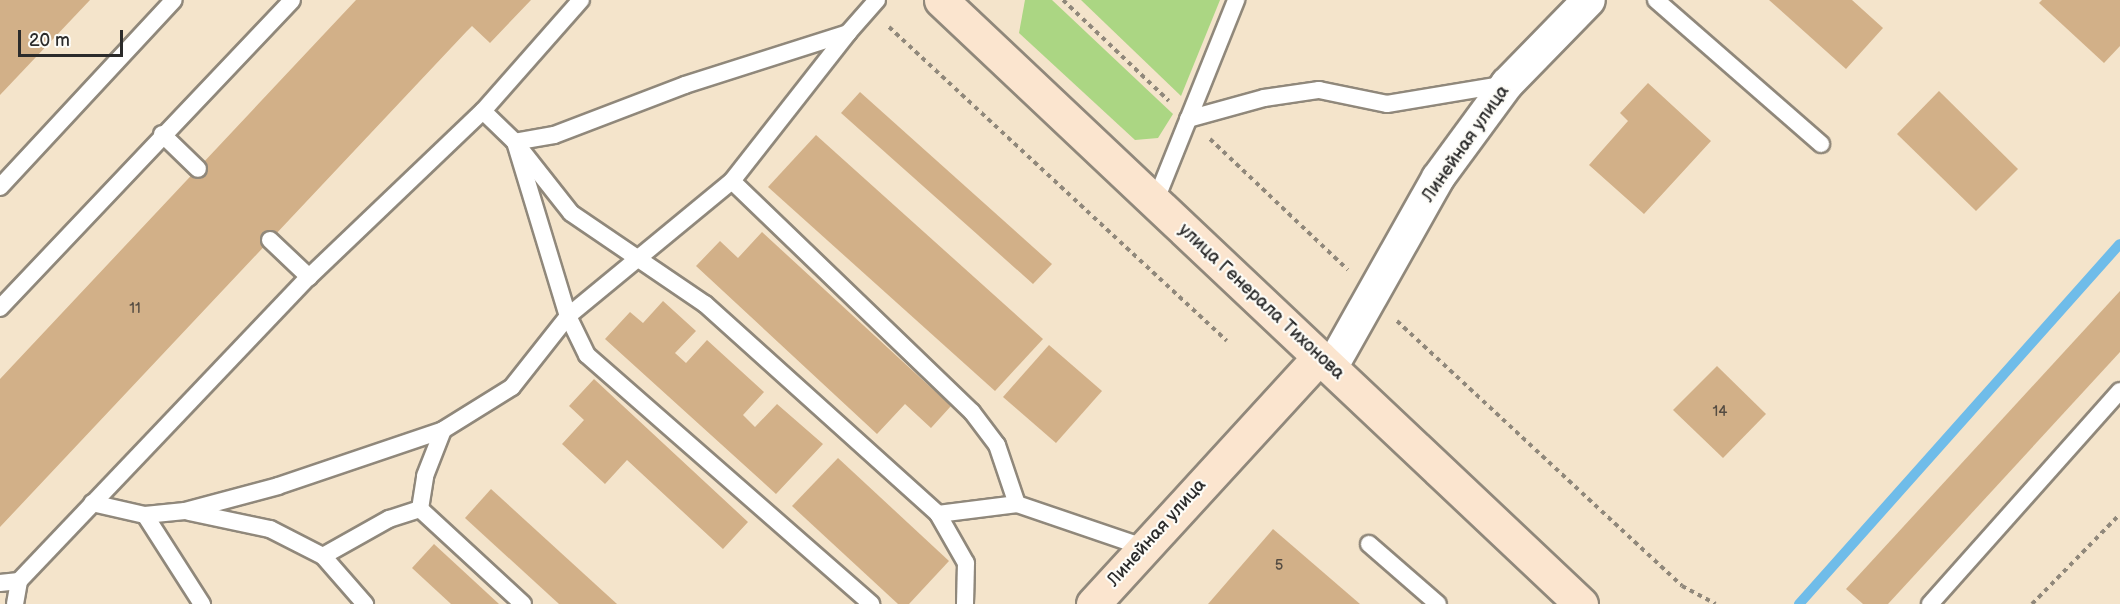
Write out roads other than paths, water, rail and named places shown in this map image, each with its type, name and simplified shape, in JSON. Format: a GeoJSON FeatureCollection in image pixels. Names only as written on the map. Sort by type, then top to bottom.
{"type":"FeatureCollection","features":[{"type":"Feature","properties":{"kind":"main road","name":"улица Генерала Тихонова"},"geometry":{"type":"LineString","coordinates":[[951,3],[1155,202],[1581,604]]}},
{"type":"Feature","properties":{"kind":"main road","name":"Линейная улица"},"geometry":{"type":"LineString","coordinates":[[1093,604],[1143,547],[1325,362]]}},
{"type":"Feature","properties":{"kind":"street","name":"Линейная улица"},"geometry":{"type":"LineString","coordinates":[[1325,362],[1438,178],[1507,84],[1589,0]]}},
{"type":"Feature","properties":{"kind":"lane"},"geometry":{"type":"LineString","coordinates":[[0,187],[174,0]]}},
{"type":"Feature","properties":{"kind":"lane"},"geometry":{"type":"LineString","coordinates":[[0,308],[162,134],[292,0]]}},
{"type":"Feature","properties":{"kind":"lane"},"geometry":{"type":"LineString","coordinates":[[15,604],[18,581],[309,277],[483,111],[581,0]]}},
{"type":"Feature","properties":{"kind":"lane"},"geometry":{"type":"LineString","coordinates":[[1155,202],[1236,0]]}},
{"type":"Feature","properties":{"kind":"lane"},"geometry":{"type":"LineString","coordinates":[[1656,0],[1821,144]]}},
{"type":"Feature","properties":{"kind":"lane"},"geometry":{"type":"LineString","coordinates":[[92,503],[145,515],[185,511],[278,486],[443,430],[512,387],[568,316],[642,258],[732,181],[873,4]]}},
{"type":"Feature","properties":{"kind":"lane"},"geometry":{"type":"LineString","coordinates":[[515,142],[554,135],[685,85],[848,33]]}},
{"type":"Feature","properties":{"kind":"lane"},"geometry":{"type":"LineString","coordinates":[[1188,119],[1264,98],[1319,90],[1387,104],[1507,84]]}},
{"type":"Feature","properties":{"kind":"lane"},"geometry":{"type":"LineString","coordinates":[[483,111],[515,142],[571,213],[642,258],[705,304],[938,514],[966,563],[965,604]]}},
{"type":"Feature","properties":{"kind":"lane"},"geometry":{"type":"LineString","coordinates":[[162,134],[198,169]]}},
{"type":"Feature","properties":{"kind":"lane"},"geometry":{"type":"LineString","coordinates":[[515,142],[568,316],[587,355],[871,604]]}},
{"type":"Feature","properties":{"kind":"lane"},"geometry":{"type":"LineString","coordinates":[[732,181],[972,412],[997,445],[1017,504]]}},
{"type":"Feature","properties":{"kind":"lane"},"geometry":{"type":"LineString","coordinates":[[270,240],[309,277]]}},
{"type":"Feature","properties":{"kind":"lane"},"geometry":{"type":"LineString","coordinates":[[1930,604],[2120,392]]}},
{"type":"Feature","properties":{"kind":"lane"},"geometry":{"type":"LineString","coordinates":[[420,509],[425,476],[443,430]]}},
{"type":"Feature","properties":{"kind":"lane"},"geometry":{"type":"LineString","coordinates":[[938,514],[1017,504],[1143,547]]}},
{"type":"Feature","properties":{"kind":"lane"},"geometry":{"type":"LineString","coordinates":[[323,556],[389,519],[420,509]]}},
{"type":"Feature","properties":{"kind":"lane"},"geometry":{"type":"LineString","coordinates":[[420,509],[523,604]]}},
{"type":"Feature","properties":{"kind":"lane"},"geometry":{"type":"LineString","coordinates":[[185,511],[270,529],[323,556],[365,604]]}},
{"type":"Feature","properties":{"kind":"lane"},"geometry":{"type":"LineString","coordinates":[[145,515],[202,604]]}},
{"type":"Feature","properties":{"kind":"lane"},"geometry":{"type":"LineString","coordinates":[[1369,544],[1437,604]]}},
{"type":"Feature","properties":{"kind":"lane"},"geometry":{"type":"LineString","coordinates":[[0,583],[18,581]]}},
{"type":"Feature","properties":{"kind":"lane"},"geometry":{"type":"LineString","coordinates":[[18,581],[26,604]]}},
{"type":"Feature","properties":{"kind":"waterway"},"geometry":{"type":"LineString","coordinates":[[1799,604],[2120,244]]}}]}
